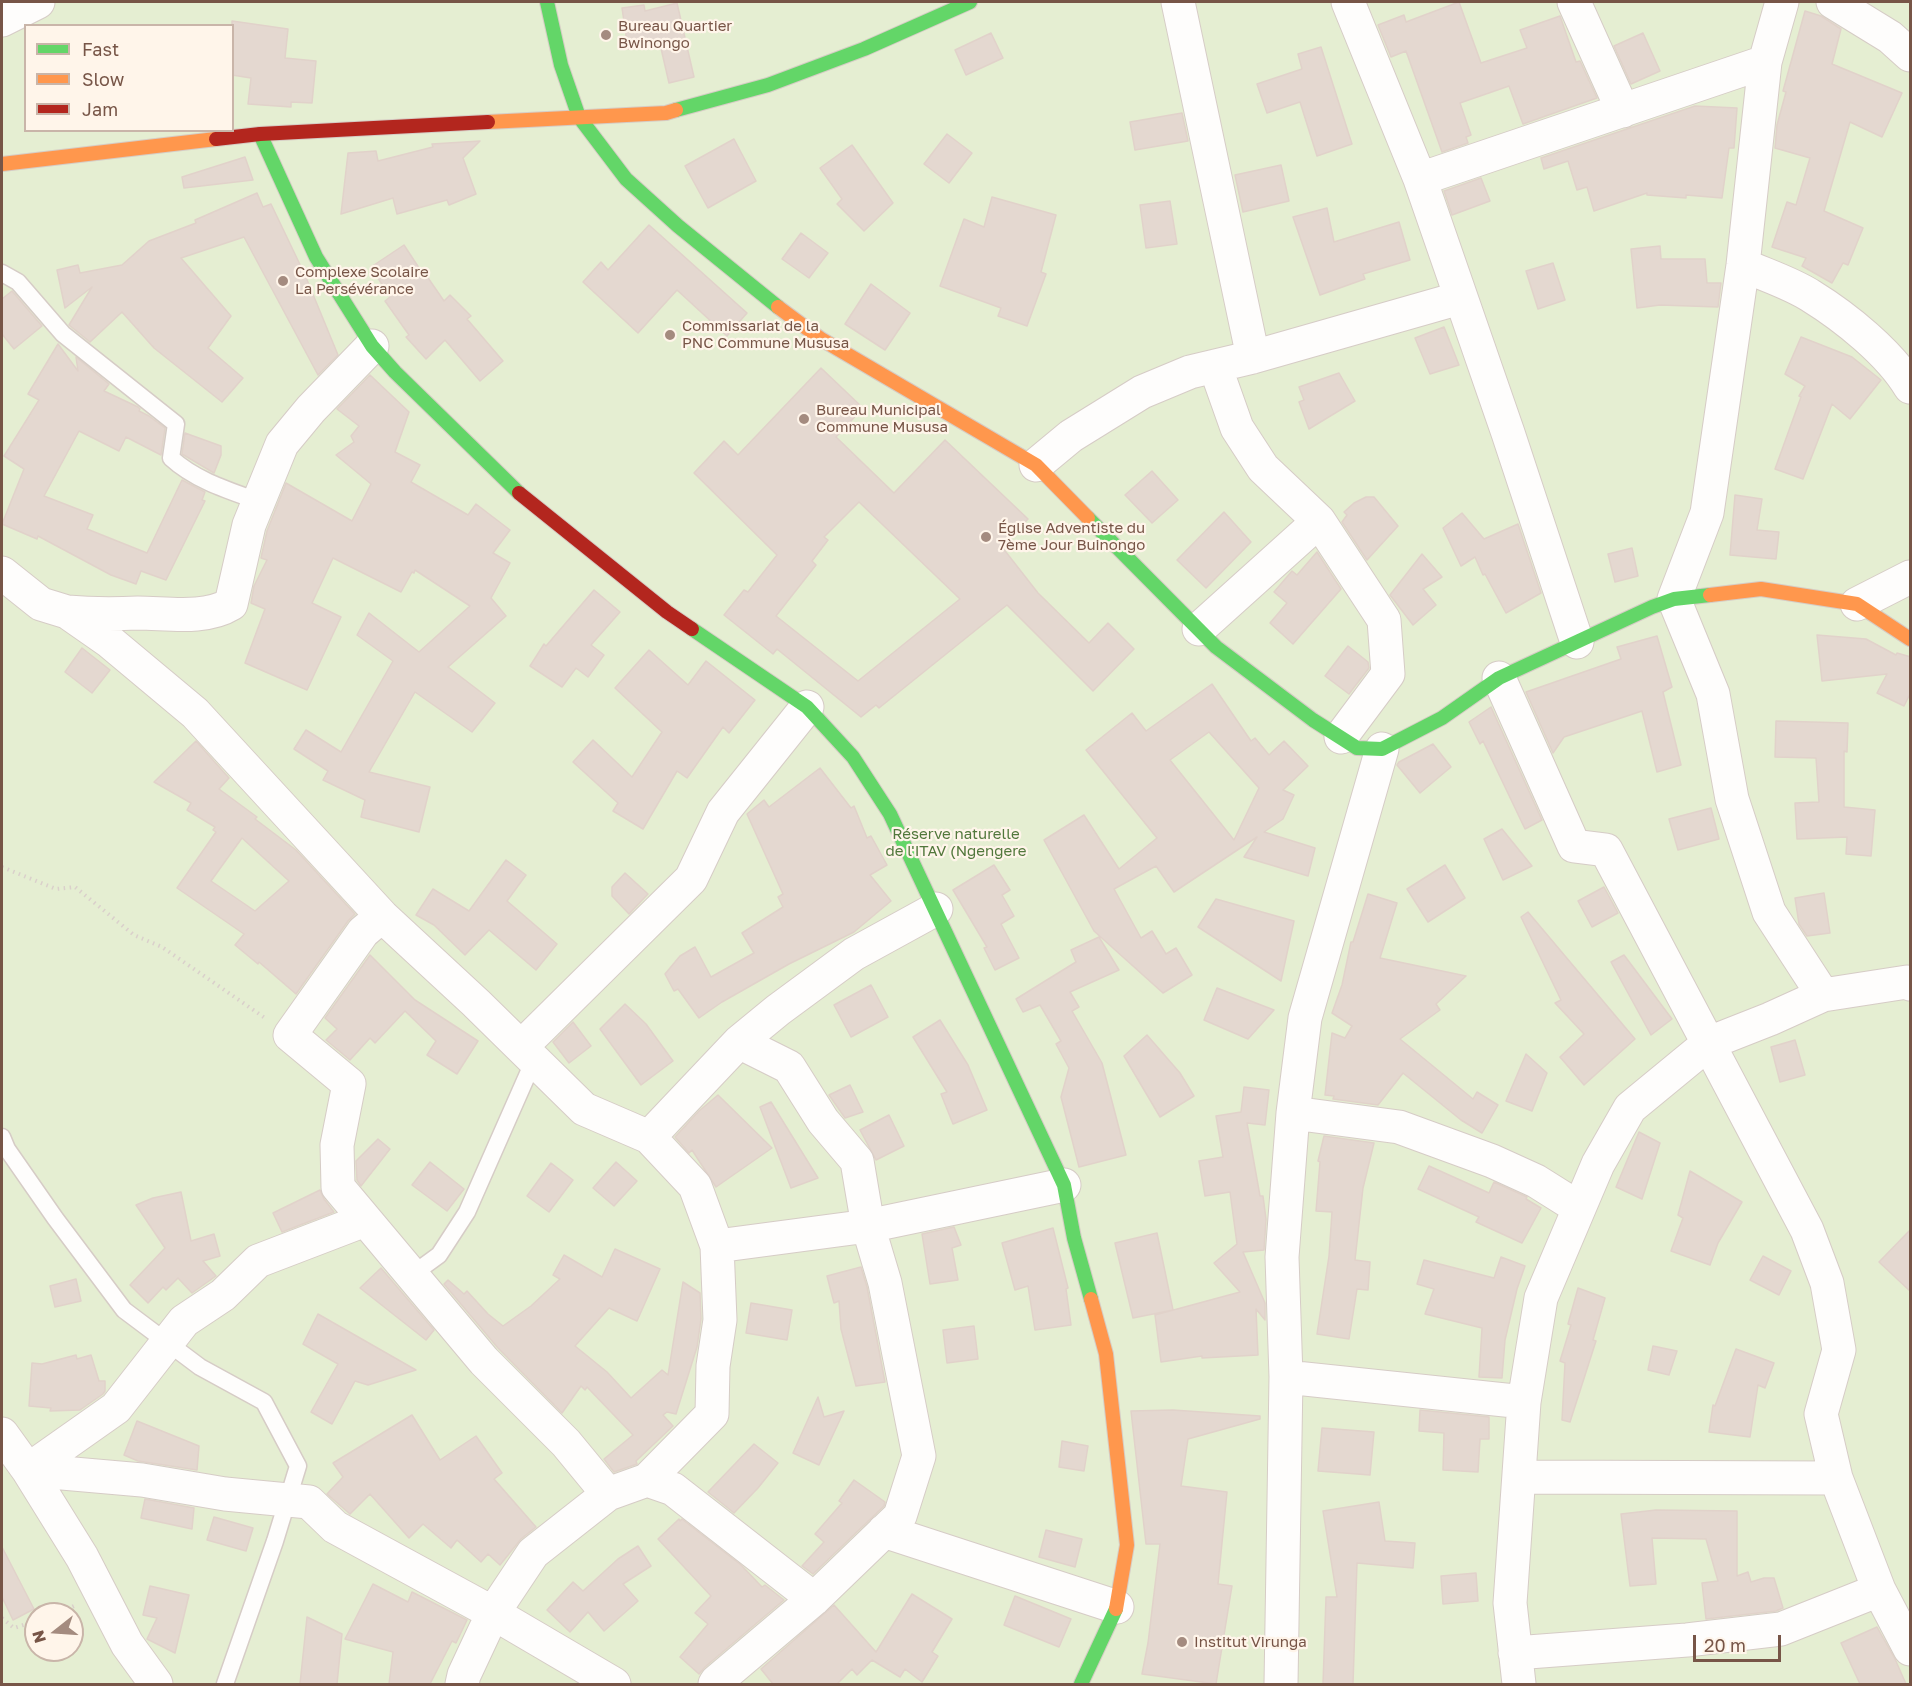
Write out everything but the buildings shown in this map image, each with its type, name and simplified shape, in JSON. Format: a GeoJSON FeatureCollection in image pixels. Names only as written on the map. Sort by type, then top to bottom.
{"type":"FeatureCollection","features":[{"type":"Feature","properties":{"kind":"street"},"geometry":{"type":"LineString","coordinates":[[2,21],[38,2]]}},
{"type":"Feature","properties":{"kind":"street"},"geometry":{"type":"LineString","coordinates":[[2,164],[260,134],[666,113],[768,85],[864,49],[970,2]]}},
{"type":"Feature","properties":{"kind":"street"},"geometry":{"type":"LineString","coordinates":[[1178,2],[1253,357]]}},
{"type":"Feature","properties":{"kind":"street"},"geometry":{"type":"LineString","coordinates":[[1348,2],[1420,180],[1508,433],[1576,642]]}},
{"type":"Feature","properties":{"kind":"street"},"geometry":{"type":"LineString","coordinates":[[1574,2],[1623,111]]}},
{"type":"Feature","properties":{"kind":"street"},"geometry":{"type":"LineString","coordinates":[[1782,2],[1765,62],[1743,265],[1707,513],[1674,599],[1713,694],[1732,799],[1769,912],[1823,995]]}},
{"type":"Feature","properties":{"kind":"street"},"geometry":{"type":"LineString","coordinates":[[1833,2],[1890,37],[1911,55]]}},
{"type":"Feature","properties":{"kind":"street"},"geometry":{"type":"LineString","coordinates":[[543,3],[579,117],[626,179],[752,288],[821,339],[1036,465],[1216,647],[1313,720],[1357,748],[1382,748],[1442,718],[1499,678],[1674,599],[1761,589],[1857,604],[1911,639]]}},
{"type":"Feature","properties":{"kind":"street"},"geometry":{"type":"LineString","coordinates":[[1420,180],[1765,62]]}},
{"type":"Feature","properties":{"kind":"street"},"geometry":{"type":"LineString","coordinates":[[260,134],[316,257],[372,346],[395,372],[522,496],[668,612],[807,707],[853,757],[890,814],[1064,1185],[1074,1238],[1106,1354],[1127,1545],[1117,1607],[1081,1684]]}},
{"type":"Feature","properties":{"kind":"street"},"geometry":{"type":"LineString","coordinates":[[1743,265],[1810,295],[1849,322],[1901,371],[1911,387]]}},
{"type":"Feature","properties":{"kind":"street"},"geometry":{"type":"LineString","coordinates":[[1036,465],[1071,436],[1142,392],[1190,372],[1253,357],[1460,298]]}},
{"type":"Feature","properties":{"kind":"street"},"geometry":{"type":"LineString","coordinates":[[2,573],[41,604],[67,612],[99,615],[172,615],[220,611],[231,604],[249,525],[282,444],[311,409],[372,346]]}},
{"type":"Feature","properties":{"kind":"street"},"geometry":{"type":"LineString","coordinates":[[1215,366],[1237,428],[1263,468],[1319,521],[1384,620],[1388,674],[1341,737]]}},
{"type":"Feature","properties":{"kind":"street"},"geometry":{"type":"LineString","coordinates":[[1199,629],[1319,521]]}},
{"type":"Feature","properties":{"kind":"street"},"geometry":{"type":"LineString","coordinates":[[1857,604],[1911,577]]}},
{"type":"Feature","properties":{"kind":"street"},"geometry":{"type":"LineString","coordinates":[[67,612],[110,642],[195,713],[382,916],[584,1110],[649,1137],[694,1186],[717,1246],[720,1320],[713,1366],[712,1414],[646,1480],[608,1494],[533,1553],[493,1613],[462,1684]]}},
{"type":"Feature","properties":{"kind":"street"},"geometry":{"type":"LineString","coordinates":[[1499,678],[1574,846],[1606,850],[1807,1230],[1827,1283],[1839,1350],[1821,1414],[1836,1478],[1879,1590],[1911,1649]]}},
{"type":"Feature","properties":{"kind":"street"},"geometry":{"type":"LineString","coordinates":[[527,1053],[691,879],[723,812],[807,707]]}},
{"type":"Feature","properties":{"kind":"street"},"geometry":{"type":"LineString","coordinates":[[1281,1684],[1286,1377],[1282,1257],[1293,1113],[1305,1018],[1382,748]]}},
{"type":"Feature","properties":{"kind":"street"},"geometry":{"type":"LineString","coordinates":[[649,1137],[739,1042],[778,1010],[854,954],[936,909]]}},
{"type":"Feature","properties":{"kind":"street"},"geometry":{"type":"LineString","coordinates":[[382,916],[363,932],[290,1035],[349,1084],[337,1145],[338,1187],[484,1361],[566,1443],[608,1494]]}},
{"type":"Feature","properties":{"kind":"street"},"geometry":{"type":"LineString","coordinates":[[1879,1590],[1781,1629],[1687,1640],[1517,1669],[1510,1603],[1524,1402],[1541,1298],[1598,1164],[1630,1108],[1709,1042],[1770,1019],[1823,995],[1909,978]]}},
{"type":"Feature","properties":{"kind":"street"},"geometry":{"type":"LineString","coordinates":[[715,1684],[814,1599],[900,1516],[920,1456],[885,1283],[868,1226],[857,1161],[823,1121],[789,1067],[739,1042]]}},
{"type":"Feature","properties":{"kind":"street"},"geometry":{"type":"LineString","coordinates":[[1293,1113],[1399,1127],[1492,1161],[1528,1177],[1579,1208]]}},
{"type":"Feature","properties":{"kind":"street"},"geometry":{"type":"LineString","coordinates":[[717,1246],[868,1226],[1064,1185]]}},
{"type":"Feature","properties":{"kind":"street"},"geometry":{"type":"LineString","coordinates":[[27,1470],[116,1408],[183,1321],[223,1295],[258,1261],[365,1220]]}},
{"type":"Feature","properties":{"kind":"street"},"geometry":{"type":"LineString","coordinates":[[1286,1377],[1524,1402]]}},
{"type":"Feature","properties":{"kind":"street"},"geometry":{"type":"LineString","coordinates":[[2,1434],[82,1557],[127,1644],[156,1684]]}},
{"type":"Feature","properties":{"kind":"street"},"geometry":{"type":"LineString","coordinates":[[27,1470],[142,1480],[225,1494],[309,1502],[335,1527],[493,1613],[614,1684]]}},
{"type":"Feature","properties":{"kind":"street"},"geometry":{"type":"LineString","coordinates":[[1520,1477],[1836,1478]]}},
{"type":"Feature","properties":{"kind":"street"},"geometry":{"type":"LineString","coordinates":[[646,1480],[673,1489],[814,1599]]}},
{"type":"Feature","properties":{"kind":"street"},"geometry":{"type":"LineString","coordinates":[[884,1531],[1117,1607]]}},
{"type":"Feature","properties":{"kind":"lane"},"geometry":{"type":"LineString","coordinates":[[2,273],[18,282],[63,334],[176,424],[171,458],[181,467],[213,485],[258,501]]}},
{"type":"Feature","properties":{"kind":"lane"},"geometry":{"type":"LineString","coordinates":[[412,1274],[439,1255],[467,1212],[527,1053]]}},
{"type":"Feature","properties":{"kind":"lane"},"geometry":{"type":"LineString","coordinates":[[2,1137],[7,1149],[49,1210],[124,1310],[200,1367],[264,1402],[298,1466],[275,1541],[225,1684]]}},
{"type":"Feature","properties":{"kind":"path"},"geometry":{"type":"LineString","coordinates":[[2,867],[56,889],[75,886],[134,935],[162,947],[290,1035]]}},
{"type":"Feature","properties":{"kind":"path"},"geometry":{"type":"LineString","coordinates":[[2,1618],[14,1628],[24,1625]]}},
{"type":"Feature","properties":{"kind":"green space","name":"Réserve naturelle de l'ITAV (Ngengere"},"geometry":{"type":"Polygon","coordinates":[[[2,2],[1910,2],[1910,1684],[2,1684],[2,2]]]}},
{"type":"Feature","properties":{"kind":"traffic: fast"},"geometry":{"type":"LineString","coordinates":[[547,2],[561,65],[579,117],[626,179],[678,226],[778,307]]}},
{"type":"Feature","properties":{"kind":"traffic: fast"},"geometry":{"type":"LineString","coordinates":[[676,110],[768,85],[864,49],[970,2]]}},
{"type":"Feature","properties":{"kind":"traffic: fast"},"geometry":{"type":"LineString","coordinates":[[260,134],[316,257],[372,346],[395,372],[519,493]]}},
{"type":"Feature","properties":{"kind":"traffic: fast"},"geometry":{"type":"LineString","coordinates":[[1088,518],[1216,647],[1313,720],[1357,748],[1382,749],[1442,718],[1499,678],[1652,607],[1674,599],[1710,595]]}},
{"type":"Feature","properties":{"kind":"traffic: fast"},"geometry":{"type":"LineString","coordinates":[[692,629],[807,707],[853,757],[890,814],[1064,1185],[1074,1238],[1091,1299]]}},
{"type":"Feature","properties":{"kind":"traffic: fast"},"geometry":{"type":"LineString","coordinates":[[1081,1684],[1116,1609]]}},
{"type":"Feature","properties":{"kind":"traffic: slow"},"geometry":{"type":"LineString","coordinates":[[488,122],[666,113],[676,110]]}},
{"type":"Feature","properties":{"kind":"traffic: slow"},"geometry":{"type":"LineString","coordinates":[[2,164],[216,139]]}},
{"type":"Feature","properties":{"kind":"traffic: slow"},"geometry":{"type":"LineString","coordinates":[[778,307],[821,339],[1036,465],[1088,518]]}},
{"type":"Feature","properties":{"kind":"traffic: slow"},"geometry":{"type":"LineString","coordinates":[[1710,595],[1761,589],[1857,604],[1910,639]]}},
{"type":"Feature","properties":{"kind":"traffic: slow"},"geometry":{"type":"LineString","coordinates":[[1091,1299],[1106,1354],[1127,1545],[1116,1609]]}},
{"type":"Feature","properties":{"kind":"traffic: jam"},"geometry":{"type":"LineString","coordinates":[[216,139],[260,134],[488,122]]}},
{"type":"Feature","properties":{"kind":"traffic: jam"},"geometry":{"type":"LineString","coordinates":[[519,493],[667,612],[692,629]]}},
{"type":"Feature","properties":{"kind":"place","name":"Bureau Quartier Bwinongo"},"geometry":{"type":"Point","coordinates":[606,35]}},
{"type":"Feature","properties":{"kind":"place","name":"Complexe Scolaire La Persévérance"},"geometry":{"type":"Point","coordinates":[283,281]}},
{"type":"Feature","properties":{"kind":"place","name":"Commissariat de la PNC Commune Mususa"},"geometry":{"type":"Point","coordinates":[670,335]}},
{"type":"Feature","properties":{"kind":"place","name":"Bureau Municipal Commune Mususa"},"geometry":{"type":"Point","coordinates":[804,419]}},
{"type":"Feature","properties":{"kind":"place","name":"Église Adventiste du 7ème Jour Buinongo"},"geometry":{"type":"Point","coordinates":[986,537]}},
{"type":"Feature","properties":{"kind":"place","name":"Institut Virunga"},"geometry":{"type":"Point","coordinates":[1182,1642]}}]}
